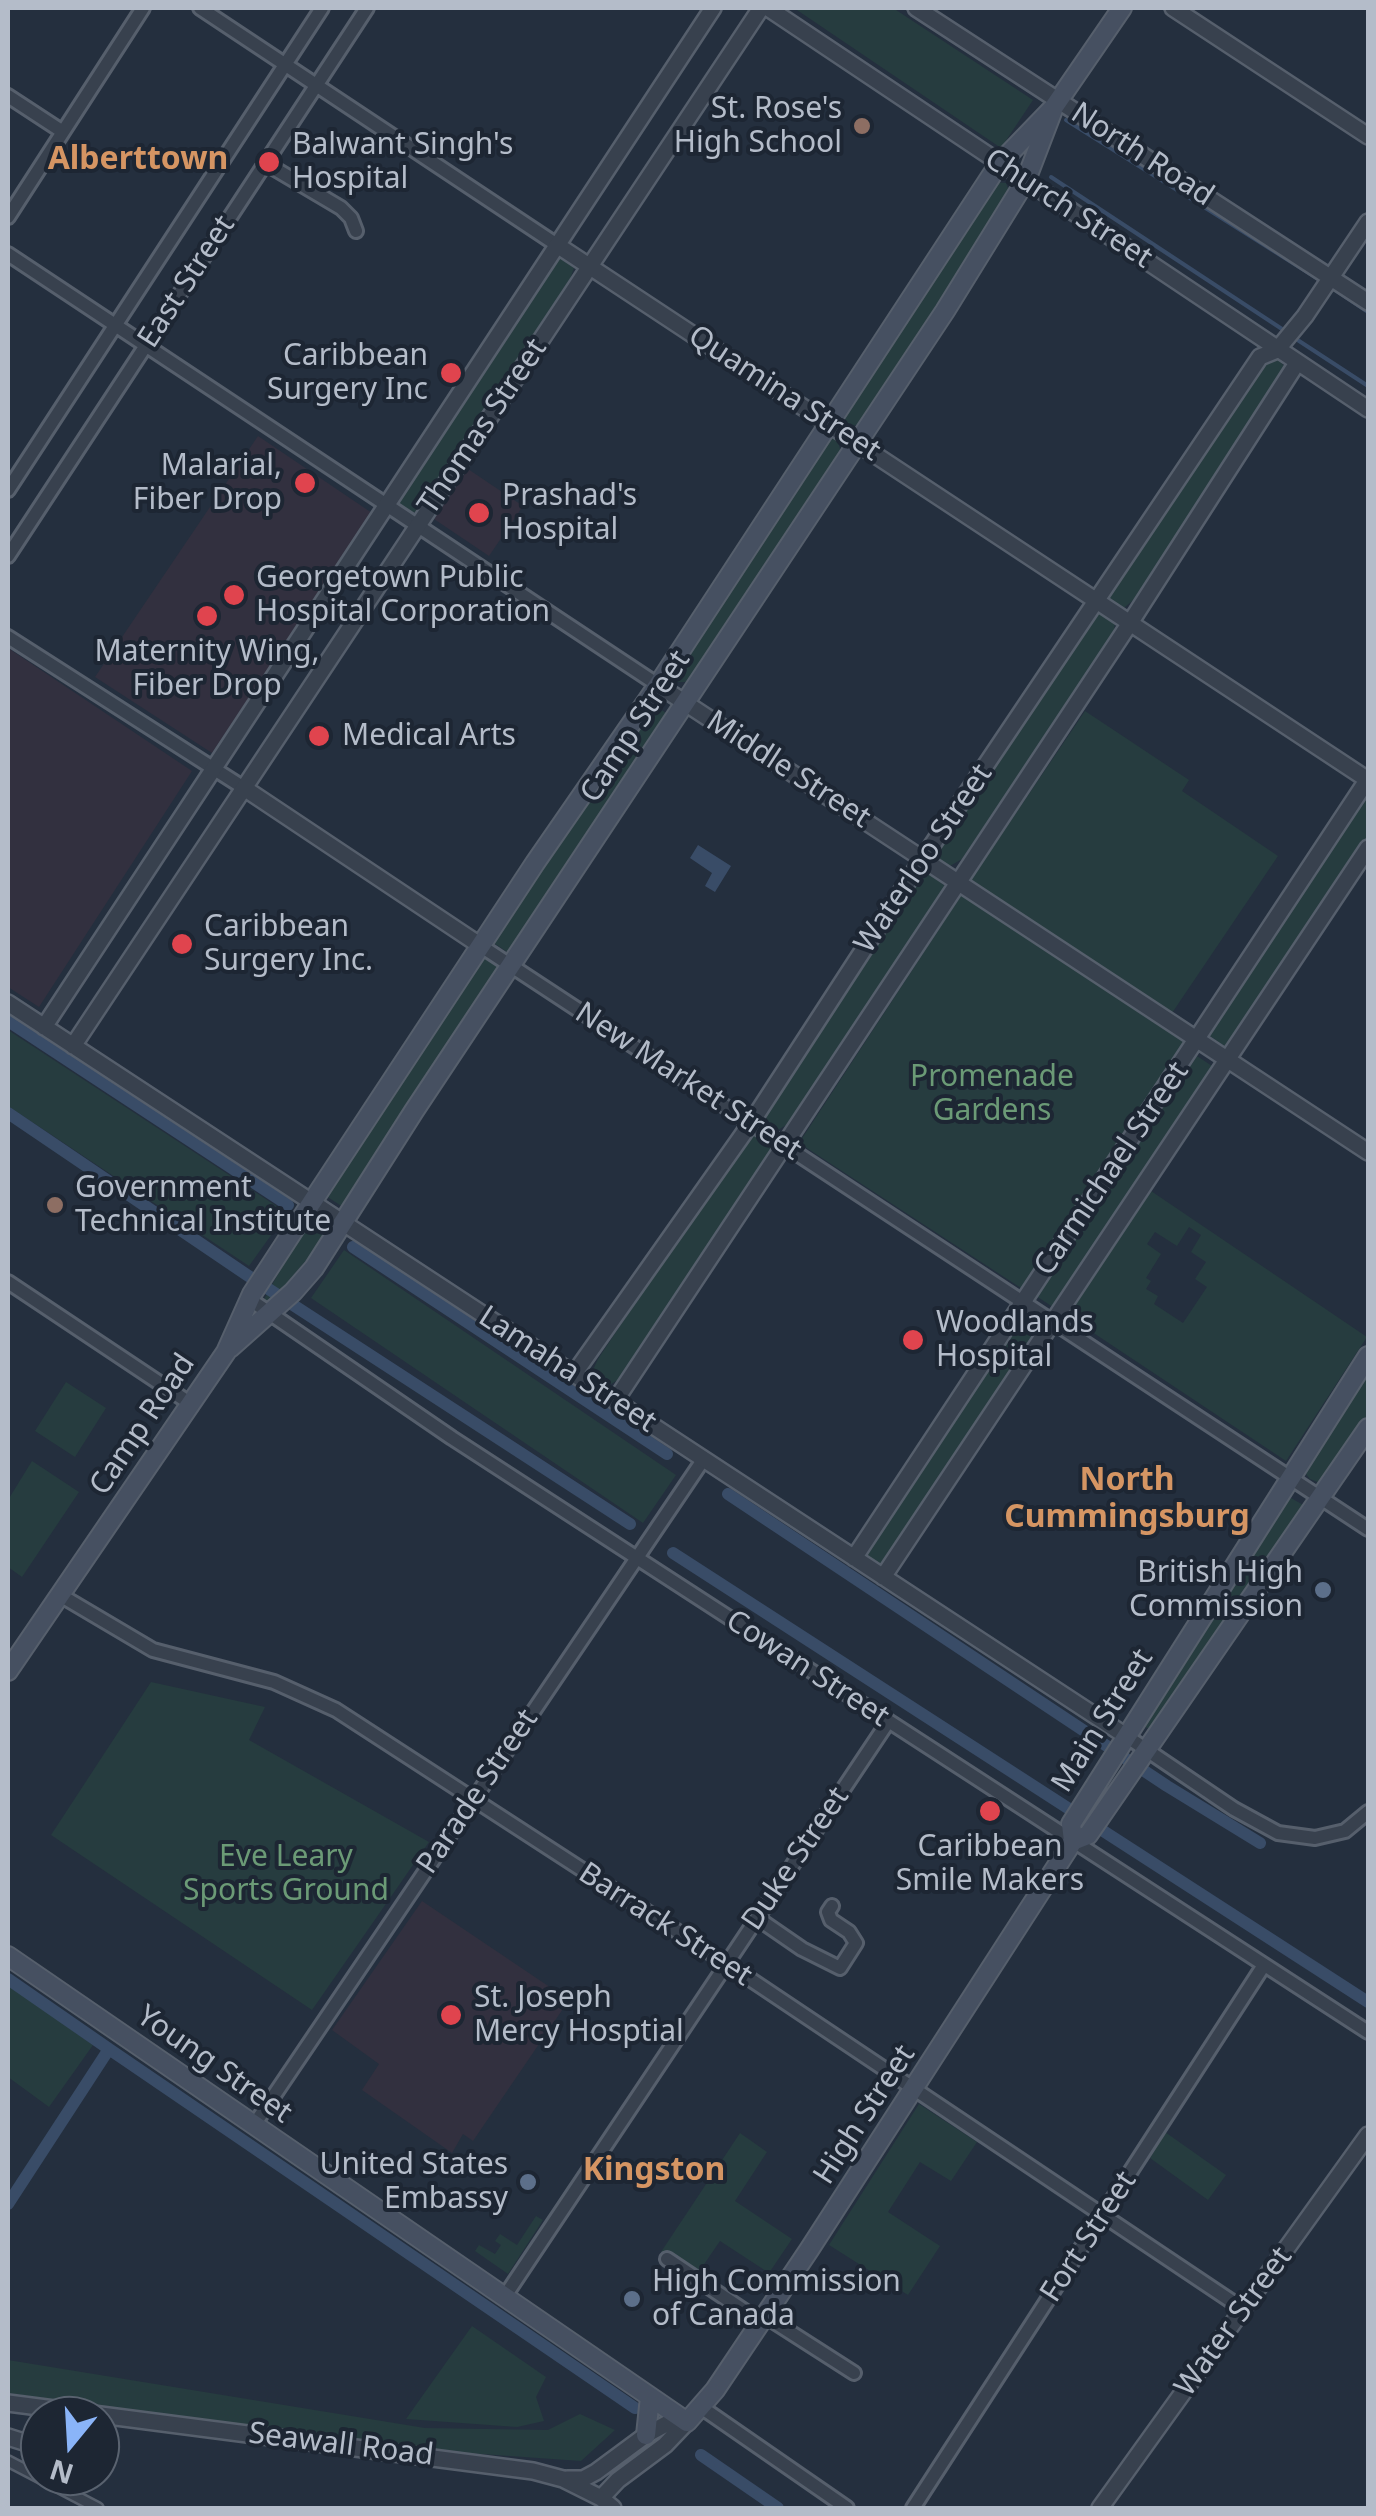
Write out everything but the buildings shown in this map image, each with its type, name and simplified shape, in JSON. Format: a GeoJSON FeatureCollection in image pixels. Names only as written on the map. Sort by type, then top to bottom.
{"type":"FeatureCollection","features":[{"type":"Feature","properties":{"kind":"main road","name":"Camp Street"},"geometry":{"type":"LineString","coordinates":[[306,1212],[999,164],[1056,104],[1122,8]]}},
{"type":"Feature","properties":{"kind":"main road","name":"Camp Street"},"geometry":{"type":"LineString","coordinates":[[226,1352],[293,1292],[338,1231],[945,311],[1026,180],[1056,104]]}},
{"type":"Feature","properties":{"kind":"main road","name":"Camp Road"},"geometry":{"type":"LineString","coordinates":[[8,1671],[226,1352],[250,1297],[306,1212]]}},
{"type":"Feature","properties":{"kind":"main road","name":"Main Street"},"geometry":{"type":"LineString","coordinates":[[1077,1833],[1122,1744],[1368,1356]]}},
{"type":"Feature","properties":{"kind":"main road","name":"Main Street"},"geometry":{"type":"LineString","coordinates":[[1077,1833],[1142,1756],[1368,1428]]}},
{"type":"Feature","properties":{"kind":"main road","name":"High Street"},"geometry":{"type":"LineString","coordinates":[[690,2415],[763,2319],[914,2092],[1077,1833]]}},
{"type":"Feature","properties":{"kind":"main road","name":"Young Street"},"geometry":{"type":"LineString","coordinates":[[8,1956],[650,2397],[690,2415]]}},
{"type":"Feature","properties":{"kind":"main road"},"geometry":{"type":"LineString","coordinates":[[646,2435],[650,2397]]}},
{"type":"Feature","properties":{"kind":"street"},"geometry":{"type":"LineString","coordinates":[[8,217],[144,8]]}},
{"type":"Feature","properties":{"kind":"street","name":"Quamina Street"},"geometry":{"type":"LineString","coordinates":[[200,8],[1368,779]]}},
{"type":"Feature","properties":{"kind":"street","name":"East Street"},"geometry":{"type":"LineString","coordinates":[[8,490],[322,8]]}},
{"type":"Feature","properties":{"kind":"street","name":"East Street"},"geometry":{"type":"LineString","coordinates":[[8,556],[367,8]]}},
{"type":"Feature","properties":{"kind":"street","name":"Thomas Street"},"geometry":{"type":"LineString","coordinates":[[44,1027],[712,8]]}},
{"type":"Feature","properties":{"kind":"street","name":"Thomas Street"},"geometry":{"type":"LineString","coordinates":[[73,1046],[764,8]]}},
{"type":"Feature","properties":{"kind":"street","name":"Church Street"},"geometry":{"type":"LineString","coordinates":[[764,8],[1368,409]]}},
{"type":"Feature","properties":{"kind":"street","name":"North Road"},"geometry":{"type":"LineString","coordinates":[[916,8],[1056,104],[1368,302]]}},
{"type":"Feature","properties":{"kind":"street"},"geometry":{"type":"LineString","coordinates":[[1173,8],[1368,136]]}},
{"type":"Feature","properties":{"kind":"street"},"geometry":{"type":"LineString","coordinates":[[8,96],[63,132]]}},
{"type":"Feature","properties":{"kind":"street"},"geometry":{"type":"LineString","coordinates":[[265,164],[341,208],[356,231]]}},
{"type":"Feature","properties":{"kind":"street","name":"Waterloo Street"},"geometry":{"type":"LineString","coordinates":[[574,1374],[751,1122],[1260,358],[1276,350],[1332,278],[1368,222]]}},
{"type":"Feature","properties":{"kind":"street","name":"Middle Street"},"geometry":{"type":"LineString","coordinates":[[8,254],[1368,1152]]}},
{"type":"Feature","properties":{"kind":"street","name":"Waterloo Street"},"geometry":{"type":"LineString","coordinates":[[615,1402],[1297,363]]}},
{"type":"Feature","properties":{"kind":"street","name":"New Market Street"},"geometry":{"type":"LineString","coordinates":[[8,637],[214,768],[1368,1529]]}},
{"type":"Feature","properties":{"kind":"street","name":"Carmichael Street"},"geometry":{"type":"LineString","coordinates":[[854,1558],[1368,779]]}},
{"type":"Feature","properties":{"kind":"street","name":"Carmichael Street"},"geometry":{"type":"LineString","coordinates":[[883,1577],[1368,848]]}},
{"type":"Feature","properties":{"kind":"street","name":"Lamaha Street"},"geometry":{"type":"LineString","coordinates":[[8,1003],[306,1212],[574,1374],[883,1577],[1122,1744]]}},
{"type":"Feature","properties":{"kind":"street"},"geometry":{"type":"LineString","coordinates":[[8,1282],[191,1404]]}},
{"type":"Feature","properties":{"kind":"street","name":"Cowan Street"},"geometry":{"type":"LineString","coordinates":[[250,1297],[452,1438],[888,1722],[1077,1833],[1368,2032]]}},
{"type":"Feature","properties":{"kind":"street","name":"Parade Street"},"geometry":{"type":"LineString","coordinates":[[254,2125],[703,1460]]}},
{"type":"Feature","properties":{"kind":"street","name":"Barrack Street"},"geometry":{"type":"LineString","coordinates":[[60,1595],[153,1650],[274,1682],[336,1710],[475,1798],[1244,2309]]}},
{"type":"Feature","properties":{"kind":"street","name":"Duke Street"},"geometry":{"type":"LineString","coordinates":[[505,2296],[888,1722]]}},
{"type":"Feature","properties":{"kind":"street"},"geometry":{"type":"LineString","coordinates":[[1122,1744],[1278,1833],[1315,1838],[1346,1831],[1368,1812]]}},
{"type":"Feature","properties":{"kind":"street"},"geometry":{"type":"LineString","coordinates":[[756,1918],[802,1949],[840,1968],[856,1942],[831,1920],[828,1912],[832,1906]]}},
{"type":"Feature","properties":{"kind":"street","name":"Fort Street"},"geometry":{"type":"LineString","coordinates":[[913,2508],[1264,1964]]}},
{"type":"Feature","properties":{"kind":"street","name":"Water Street"},"geometry":{"type":"LineString","coordinates":[[1100,2508],[1368,2135]]}},
{"type":"Feature","properties":{"kind":"street"},"geometry":{"type":"LineString","coordinates":[[667,2260],[854,2373]]}},
{"type":"Feature","properties":{"kind":"street"},"geometry":{"type":"LineString","coordinates":[[690,2415],[848,2508]]}},
{"type":"Feature","properties":{"kind":"street","name":"High Street"},"geometry":{"type":"LineString","coordinates":[[564,2479],[583,2478],[646,2435],[690,2415]]}},
{"type":"Feature","properties":{"kind":"street","name":"High Street"},"geometry":{"type":"LineString","coordinates":[[607,2503],[618,2480],[665,2445],[690,2415]]}},
{"type":"Feature","properties":{"kind":"street","name":"Seawall Road"},"geometry":{"type":"LineString","coordinates":[[120,2420],[515,2468],[564,2479],[607,2503]]}},
{"type":"Feature","properties":{"kind":"street"},"geometry":{"type":"LineString","coordinates":[[8,2461],[98,2508]]}},
{"type":"Feature","properties":{"kind":"shaded area","name":"Georgetown Public Hospital Corporation"},"geometry":{"type":"Polygon","coordinates":[[[258,436],[372,513],[212,753],[95,677],[258,436]]]}},
{"type":"Feature","properties":{"kind":"shaded area","name":"Prashad's Hospital"},"geometry":{"type":"Polygon","coordinates":[[[468,469],[523,506],[489,556],[434,519],[468,469]]]}},
{"type":"Feature","properties":{"kind":"shaded area"},"geometry":{"type":"Polygon","coordinates":[[[8,648],[192,771],[39,1007],[8,987],[8,648]]]}},
{"type":"Feature","properties":{"kind":"shaded area","name":"St. Joseph Mercy Hosptial"},"geometry":{"type":"Polygon","coordinates":[[[422,1901],[569,2000],[473,2141],[463,2134],[452,2153],[362,2090],[379,2064],[332,2030],[422,1901]]]}},
{"type":"Feature","properties":{"kind":"green space"},"geometry":{"type":"Polygon","coordinates":[[[794,8],[893,8],[1033,100],[1001,148],[794,8]]]}},
{"type":"Feature","properties":{"kind":"green space"},"geometry":{"type":"Polygon","coordinates":[[[994,182],[1006,183],[1010,194],[861,422],[847,424],[842,418],[994,182]]]}},
{"type":"Feature","properties":{"kind":"green space"},"geometry":{"type":"Polygon","coordinates":[[[559,256],[574,268],[570,279],[418,511],[411,513],[399,500],[559,256]]]}},
{"type":"Feature","properties":{"kind":"green space"},"geometry":{"type":"Polygon","coordinates":[[[1277,357],[1284,366],[1283,375],[1136,598],[1120,611],[1110,605],[1107,598],[1266,359],[1277,357]]]}},
{"type":"Feature","properties":{"kind":"green space"},"geometry":{"type":"Polygon","coordinates":[[[828,436],[837,438],[841,452],[688,682],[675,682],[672,679],[828,436]]]}},
{"type":"Feature","properties":{"kind":"green space"},"geometry":{"type":"Polygon","coordinates":[[[1100,611],[1115,621],[1114,631],[1097,659],[962,859],[950,866],[939,861],[937,850],[1094,612],[1100,611]]]}},
{"type":"Feature","properties":{"kind":"green space"},"geometry":{"type":"Polygon","coordinates":[[[650,702],[669,715],[513,956],[491,941],[650,702]]]}},
{"type":"Feature","properties":{"kind":"green space"},"geometry":{"type":"Polygon","coordinates":[[[1085,711],[1189,780],[1182,791],[1278,856],[1170,1016],[970,881],[1085,711]]]}},
{"type":"Feature","properties":{"kind":"green space"},"geometry":{"type":"Polygon","coordinates":[[[1366,796],[1368,838],[1229,1049],[1207,1034],[1366,796]]]}},
{"type":"Feature","properties":{"kind":"green space"},"geometry":{"type":"Polygon","coordinates":[[[929,874],[944,885],[943,894],[791,1122],[778,1130],[767,1124],[771,1102],[906,899],[923,875],[929,874]]]}},
{"type":"Feature","properties":{"kind":"green space","name":"Promenade Gardens"},"geometry":{"type":"Polygon","coordinates":[[[962,894],[1188,1041],[1024,1290],[799,1143],[962,894]]]}},
{"type":"Feature","properties":{"kind":"green space"},"geometry":{"type":"Polygon","coordinates":[[[483,955],[502,969],[346,1209],[323,1194],[483,955]]]}},
{"type":"Feature","properties":{"kind":"green space"},"geometry":{"type":"Polygon","coordinates":[[[8,1030],[287,1213],[249,1266],[8,1106],[8,1030]]]}},
{"type":"Feature","properties":{"kind":"green space"},"geometry":{"type":"Polygon","coordinates":[[[1197,1056],[1215,1068],[1053,1307],[1036,1296],[1197,1056]]]}},
{"type":"Feature","properties":{"kind":"green space"},"geometry":{"type":"Polygon","coordinates":[[[756,1131],[771,1142],[770,1152],[753,1179],[618,1380],[606,1387],[595,1381],[593,1370],[598,1359],[733,1156],[750,1132],[756,1131]]]}},
{"type":"Feature","properties":{"kind":"green space"},"geometry":{"type":"Polygon","coordinates":[[[1151,1191],[1367,1337],[1286,1461],[1068,1316],[1151,1191]],[[1189,1227],[1177,1246],[1155,1232],[1147,1244],[1161,1254],[1146,1278],[1151,1281],[1146,1289],[1158,1296],[1154,1304],[1183,1323],[1207,1287],[1195,1279],[1206,1262],[1191,1252],[1201,1235],[1189,1227]]]}},
{"type":"Feature","properties":{"kind":"green space"},"geometry":{"type":"Polygon","coordinates":[[[307,1222],[327,1236],[248,1328],[307,1222]]]}},
{"type":"Feature","properties":{"kind":"green space"},"geometry":{"type":"Polygon","coordinates":[[[344,1250],[676,1475],[643,1523],[311,1298],[344,1250]]]}},
{"type":"Feature","properties":{"kind":"green space"},"geometry":{"type":"Polygon","coordinates":[[[1025,1313],[1042,1324],[883,1566],[866,1554],[1025,1313]]]}},
{"type":"Feature","properties":{"kind":"green space"},"geometry":{"type":"Polygon","coordinates":[[[1368,1375],[1368,1414],[1320,1483],[1310,1479],[1306,1474],[1308,1467],[1368,1375]]]}},
{"type":"Feature","properties":{"kind":"green space"},"geometry":{"type":"Polygon","coordinates":[[[66,1382],[106,1408],[75,1457],[35,1431],[66,1382]]]}},
{"type":"Feature","properties":{"kind":"green space"},"geometry":{"type":"Polygon","coordinates":[[[32,1461],[79,1492],[22,1577],[8,1567],[8,1500],[32,1461]]]}},
{"type":"Feature","properties":{"kind":"green space"},"geometry":{"type":"Polygon","coordinates":[[[1291,1498],[1305,1506],[1155,1730],[1142,1725],[1284,1499],[1291,1498]]]}},
{"type":"Feature","properties":{"kind":"green space","name":"Eve Leary Sports Ground"},"geometry":{"type":"Polygon","coordinates":[[[151,1682],[265,1707],[249,1740],[429,1842],[312,2010],[51,1835],[151,1682]]]}},
{"type":"Feature","properties":{"kind":"green space"},"geometry":{"type":"Polygon","coordinates":[[[8,1984],[93,2045],[49,2107],[8,2077],[8,1984]]]}},
{"type":"Feature","properties":{"kind":"green space"},"geometry":{"type":"Polygon","coordinates":[[[919,2104],[977,2142],[951,2181],[920,2162],[888,2212],[940,2246],[908,2295],[829,2245],[919,2104]]]}},
{"type":"Feature","properties":{"kind":"green space"},"geometry":{"type":"Polygon","coordinates":[[[1165,2132],[1226,2175],[1208,2200],[1150,2158],[1165,2132]]]}},
{"type":"Feature","properties":{"kind":"green space"},"geometry":{"type":"Polygon","coordinates":[[[740,2133],[767,2152],[735,2201],[792,2239],[769,2273],[720,2241],[696,2276],[661,2252],[740,2133]]]}},
{"type":"Feature","properties":{"kind":"green space"},"geometry":{"type":"Polygon","coordinates":[[[536,2216],[543,2220],[508,2274],[475,2251],[479,2245],[495,2254],[501,2245],[495,2241],[500,2234],[517,2245],[536,2216]]]}},
{"type":"Feature","properties":{"kind":"green space"},"geometry":{"type":"Polygon","coordinates":[[[472,2326],[546,2377],[536,2397],[544,2421],[517,2427],[406,2419],[472,2326]]]}},
{"type":"Feature","properties":{"kind":"green space"},"geometry":{"type":"Polygon","coordinates":[[[8,2360],[425,2428],[548,2430],[580,2414],[615,2430],[581,2461],[381,2447],[120,2409],[120,2396],[8,2393],[8,2360]]]}},
{"type":"Feature","properties":{"kind":"water"},"geometry":{"type":"Polygon","coordinates":[[[698,845],[731,866],[715,892],[705,886],[712,873],[690,858],[698,845]]]}},
{"type":"Feature","properties":{"kind":"waterway"},"geometry":{"type":"LineString","coordinates":[[1066,120],[1323,282]]}},
{"type":"Feature","properties":{"kind":"waterway"},"geometry":{"type":"LineString","coordinates":[[1051,177],[1285,331]]}},
{"type":"Feature","properties":{"kind":"waterway"},"geometry":{"type":"LineString","coordinates":[[1331,287],[1368,312]]}},
{"type":"Feature","properties":{"kind":"waterway"},"geometry":{"type":"LineString","coordinates":[[1293,337],[1368,386]]}},
{"type":"Feature","properties":{"kind":"waterway"},"geometry":{"type":"LineString","coordinates":[[8,1021],[288,1205]]}},
{"type":"Feature","properties":{"kind":"waterway"},"geometry":{"type":"LineString","coordinates":[[8,1113],[247,1275],[630,1524]]}},
{"type":"Feature","properties":{"kind":"waterway"},"geometry":{"type":"LineString","coordinates":[[353,1247],[667,1454]]}},
{"type":"Feature","properties":{"kind":"waterway"},"geometry":{"type":"LineString","coordinates":[[728,1494],[1167,1786],[1260,1843]]}},
{"type":"Feature","properties":{"kind":"waterway"},"geometry":{"type":"LineString","coordinates":[[673,1553],[1368,2002]]}},
{"type":"Feature","properties":{"kind":"waterway"},"geometry":{"type":"LineString","coordinates":[[8,1979],[109,2049]]}},
{"type":"Feature","properties":{"kind":"waterway"},"geometry":{"type":"LineString","coordinates":[[8,2204],[109,2049],[635,2408]]}},
{"type":"Feature","properties":{"kind":"waterway"},"geometry":{"type":"LineString","coordinates":[[701,2455],[778,2508]]}},
{"type":"Feature","properties":{"kind":"place","name":"St. Rose's High School"},"geometry":{"type":"Point","coordinates":[862,126]}},
{"type":"Feature","properties":{"kind":"place","name":"Balwant Singh's Hospital"},"geometry":{"type":"Point","coordinates":[269,162]}},
{"type":"Feature","properties":{"kind":"place","name":"Caribbean Surgery Inc"},"geometry":{"type":"Point","coordinates":[451,373]}},
{"type":"Feature","properties":{"kind":"place","name":"Malarial, Fiber Drop"},"geometry":{"type":"Point","coordinates":[305,483]}},
{"type":"Feature","properties":{"kind":"place","name":"Prashad's Hospital"},"geometry":{"type":"Point","coordinates":[479,513]}},
{"type":"Feature","properties":{"kind":"place","name":"Georgetown Public Hospital Corporation"},"geometry":{"type":"Point","coordinates":[234,595]}},
{"type":"Feature","properties":{"kind":"place","name":"Maternity Wing, Fiber Drop"},"geometry":{"type":"Point","coordinates":[207,616]}},
{"type":"Feature","properties":{"kind":"place","name":"Medical Arts"},"geometry":{"type":"Point","coordinates":[319,736]}},
{"type":"Feature","properties":{"kind":"place","name":"Caribbean Surgery Inc."},"geometry":{"type":"Point","coordinates":[182,944]}},
{"type":"Feature","properties":{"kind":"place","name":"Government Technical Institute"},"geometry":{"type":"Point","coordinates":[55,1205]}},
{"type":"Feature","properties":{"kind":"place","name":"Woodlands Hospital"},"geometry":{"type":"Point","coordinates":[913,1340]}},
{"type":"Feature","properties":{"kind":"place","name":"British High Commission"},"geometry":{"type":"Point","coordinates":[1323,1590]}},
{"type":"Feature","properties":{"kind":"place","name":"Caribbean Smile Makers"},"geometry":{"type":"Point","coordinates":[990,1811]}},
{"type":"Feature","properties":{"kind":"place","name":"St. Joseph Mercy Hosptial"},"geometry":{"type":"Point","coordinates":[451,2015]}},
{"type":"Feature","properties":{"kind":"place","name":"United States Embassy"},"geometry":{"type":"Point","coordinates":[528,2182]}},
{"type":"Feature","properties":{"kind":"place","name":"High Commission of Canada"},"geometry":{"type":"Point","coordinates":[632,2299]}},
{"type":"Feature","properties":{"kind":"district","name":"Alberttown"},"geometry":{"type":"Point","coordinates":[138,160]}},
{"type":"Feature","properties":{"kind":"district","name":"North Cummingsburg"},"geometry":{"type":"Point","coordinates":[1127,1500]}},
{"type":"Feature","properties":{"kind":"district","name":"Kingston"},"geometry":{"type":"Point","coordinates":[654,2171]}}]}
